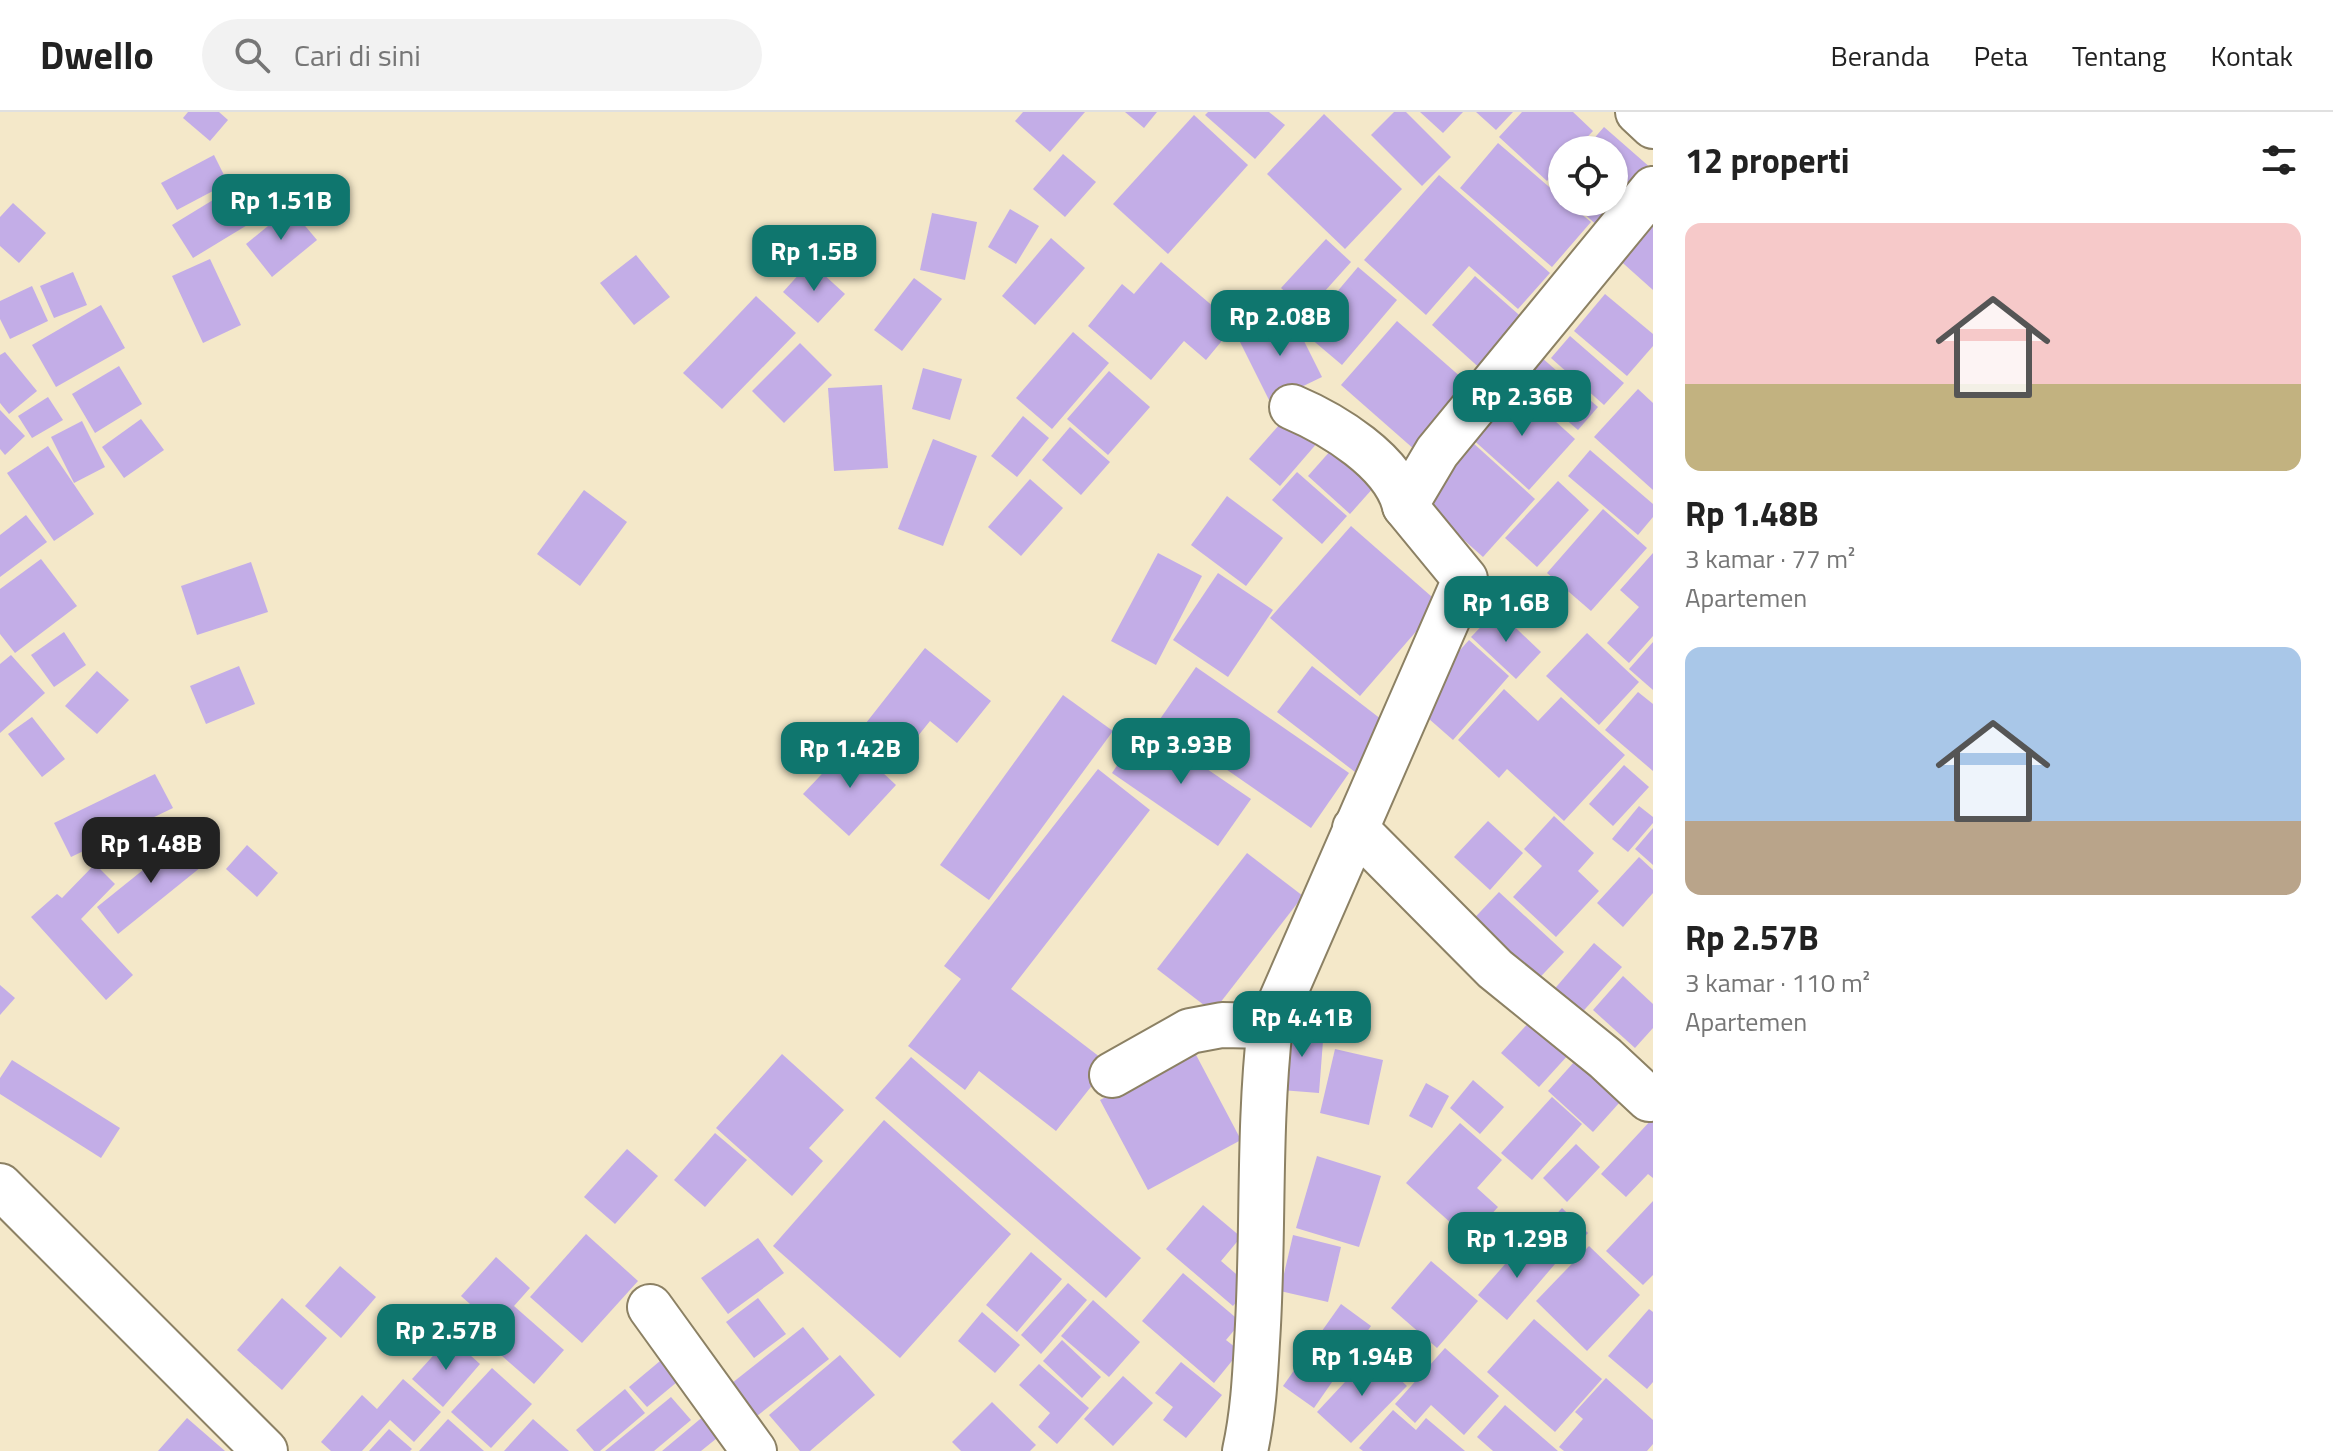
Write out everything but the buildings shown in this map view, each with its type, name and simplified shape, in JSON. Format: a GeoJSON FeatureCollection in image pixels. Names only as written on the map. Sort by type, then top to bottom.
{"type":"FeatureCollection","features":[{"type":"Feature","properties":{"kind":"street"},"geometry":{"type":"LineString","coordinates":[[1638,112],[1653,126]]}},
{"type":"Feature","properties":{"kind":"street"},"geometry":{"type":"LineString","coordinates":[[1405,506],[1437,452],[1653,189]]}},
{"type":"Feature","properties":{"kind":"street"},"geometry":{"type":"LineString","coordinates":[[1245,1451],[1252,1422],[1261,1286],[1265,1073],[1270,1026],[1465,579],[1405,506],[1397,484],[1361,449],[1324,422],[1292,407]]}},
{"type":"Feature","properties":{"kind":"street"},"geometry":{"type":"LineString","coordinates":[[1355,828],[1495,969],[1594,1048],[1649,1099]]}},
{"type":"Feature","properties":{"kind":"street"},"geometry":{"type":"LineString","coordinates":[[1112,1075],[1190,1031],[1222,1025],[1270,1026]]}},
{"type":"Feature","properties":{"kind":"street"},"geometry":{"type":"LineString","coordinates":[[0,1186],[265,1451]]}},
{"type":"Feature","properties":{"kind":"street"},"geometry":{"type":"LineString","coordinates":[[650,1307],[754,1451]]}}]}
